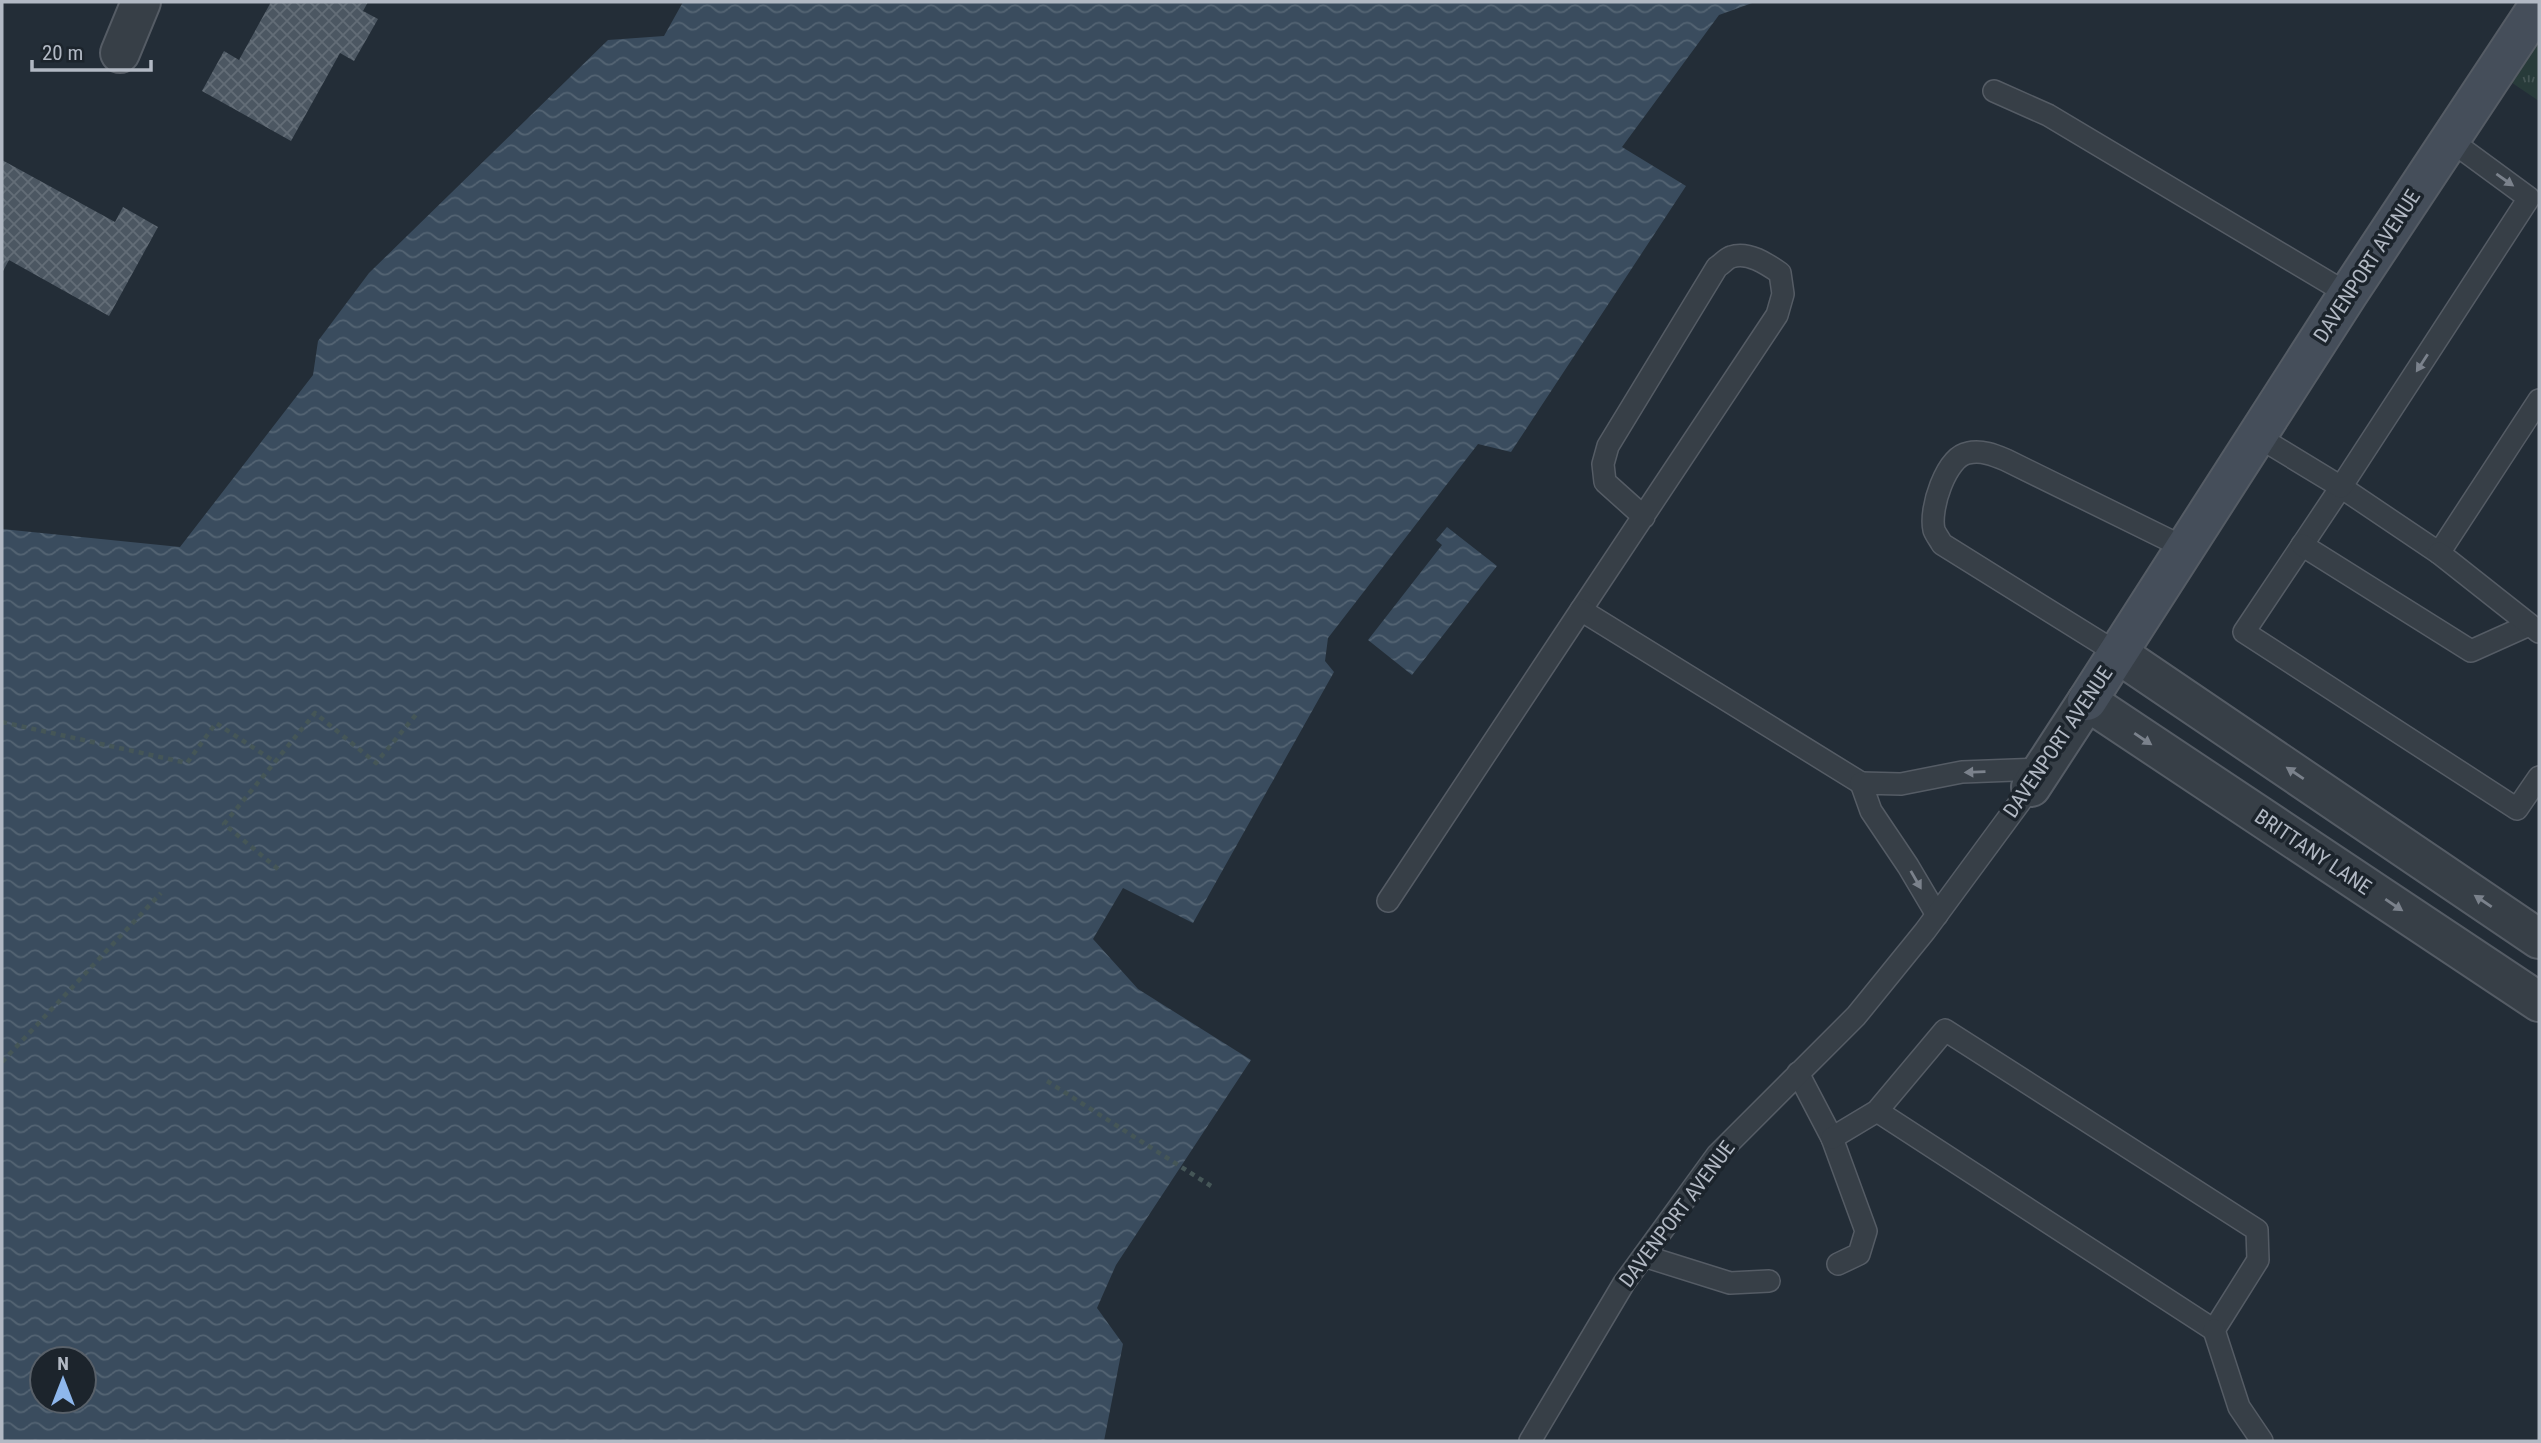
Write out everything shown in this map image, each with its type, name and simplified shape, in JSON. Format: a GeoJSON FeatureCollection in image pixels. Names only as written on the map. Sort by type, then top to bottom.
{"type":"FeatureCollection","features":[{"type":"Feature","properties":{"kind":"street"},"geometry":{"type":"LineString","coordinates":[[120,53],[141,2]]}},
{"type":"Feature","properties":{"kind":"street","name":"DAVENPORT AVENUE"},"geometry":{"type":"LineString","coordinates":[[2037,778],[2348,294],[2539,5]]}},
{"type":"Feature","properties":{"kind":"street"},"geometry":{"type":"LineString","coordinates":[[2117,653],[2539,939]]}},
{"type":"Feature","properties":{"kind":"street","name":"BRITTANY LANE"},"geometry":{"type":"LineString","coordinates":[[2087,701],[2539,1002]]}},
{"type":"Feature","properties":{"kind":"lane"},"geometry":{"type":"LineString","coordinates":[[1994,91],[2048,115],[2348,294]]}},
{"type":"Feature","properties":{"kind":"lane"},"geometry":{"type":"LineString","coordinates":[[2450,140],[2534,201],[2244,632],[2517,809],[2539,777]]}},
{"type":"Feature","properties":{"kind":"lane"},"geometry":{"type":"LineString","coordinates":[[1388,901],[1644,516],[1777,314],[1783,294],[1780,274],[1766,262],[1748,257],[1731,257],[1717,268],[1608,446],[1603,464],[1605,482],[1644,516]]}},
{"type":"Feature","properties":{"kind":"lane"},"geometry":{"type":"LineString","coordinates":[[2439,553],[2539,400]]}},
{"type":"Feature","properties":{"kind":"lane"},"geometry":{"type":"LineString","coordinates":[[2257,436],[2439,553],[2534,629]]}},
{"type":"Feature","properties":{"kind":"lane"},"geometry":{"type":"LineString","coordinates":[[2117,653],[1942,544],[1934,531],[1933,514],[1936,495],[1955,459],[1966,453],[1985,452],[2006,460],[2185,548]]}},
{"type":"Feature","properties":{"kind":"lane"},"geometry":{"type":"LineString","coordinates":[[2302,545],[2471,651],[2534,629]]}},
{"type":"Feature","properties":{"kind":"lane"},"geometry":{"type":"LineString","coordinates":[[1581,610],[1861,783],[1901,784],[1962,772],[2037,778]]}},
{"type":"Feature","properties":{"kind":"lane","name":"DAVENPORT AVENUE"},"geometry":{"type":"LineString","coordinates":[[1530,1441],[1624,1283],[1717,1155],[1856,1016],[1937,915],[2037,778]]}},
{"type":"Feature","properties":{"kind":"lane"},"geometry":{"type":"LineString","coordinates":[[1861,783],[1871,811],[1937,915]]}},
{"type":"Feature","properties":{"kind":"lane"},"geometry":{"type":"LineString","coordinates":[[1832,1138],[1877,1111],[1945,1030],[2257,1230],[2258,1260],[2214,1330]]}},
{"type":"Feature","properties":{"kind":"lane"},"geometry":{"type":"LineString","coordinates":[[1798,1073],[1832,1138],[1866,1231],[1859,1254],[1838,1264]]}},
{"type":"Feature","properties":{"kind":"lane"},"geometry":{"type":"LineString","coordinates":[[1877,1111],[2214,1330],[2239,1407],[2262,1441]]}},
{"type":"Feature","properties":{"kind":"lane"},"geometry":{"type":"LineString","coordinates":[[1644,1256],[1730,1283],[1769,1281]]}},
{"type":"Feature","properties":{"kind":"path"},"geometry":{"type":"LineString","coordinates":[[278,869],[224,824],[315,713],[376,763],[419,711]]}},
{"type":"Feature","properties":{"kind":"path"},"geometry":{"type":"LineString","coordinates":[[2,722],[187,763],[216,723],[275,762]]}},
{"type":"Feature","properties":{"kind":"path"},"geometry":{"type":"LineString","coordinates":[[2,1062],[161,893]]}},
{"type":"Feature","properties":{"kind":"path"},"geometry":{"type":"LineString","coordinates":[[1047,1082],[1211,1186]]}},
{"type":"Feature","properties":{"kind":"green space"},"geometry":{"type":"Polygon","coordinates":[[[2539,2],[2539,101],[2487,66],[2539,2]]]}},
{"type":"Feature","properties":{"kind":"water"},"geometry":{"type":"Polygon","coordinates":[[[683,2],[1755,2],[1719,15],[1622,147],[1686,186],[1511,452],[1478,444],[1328,638],[1325,661],[1334,672],[1193,923],[1123,888],[1093,939],[1138,989],[1251,1060],[1116,1265],[1097,1308],[1123,1344],[1104,1441],[2,1441],[2,529],[180,547],[313,375],[318,341],[369,273],[608,40],[664,36],[683,2]]]}},
{"type":"Feature","properties":{"kind":"water"},"geometry":{"type":"Polygon","coordinates":[[[1447,527],[1497,566],[1412,675],[1368,640],[1442,545],[1436,540],[1447,527]]]}},
{"type":"Feature","properties":{"kind":"building"},"geometry":{"type":"Polygon","coordinates":[[[271,2],[368,2],[363,11],[378,19],[354,61],[340,53],[291,141],[202,91],[224,51],[239,60],[271,2]]]}},
{"type":"Feature","properties":{"kind":"building"},"geometry":{"type":"Polygon","coordinates":[[[2,160],[115,222],[123,207],[158,227],[109,316],[9,260],[2,273],[2,160]]]}}]}
